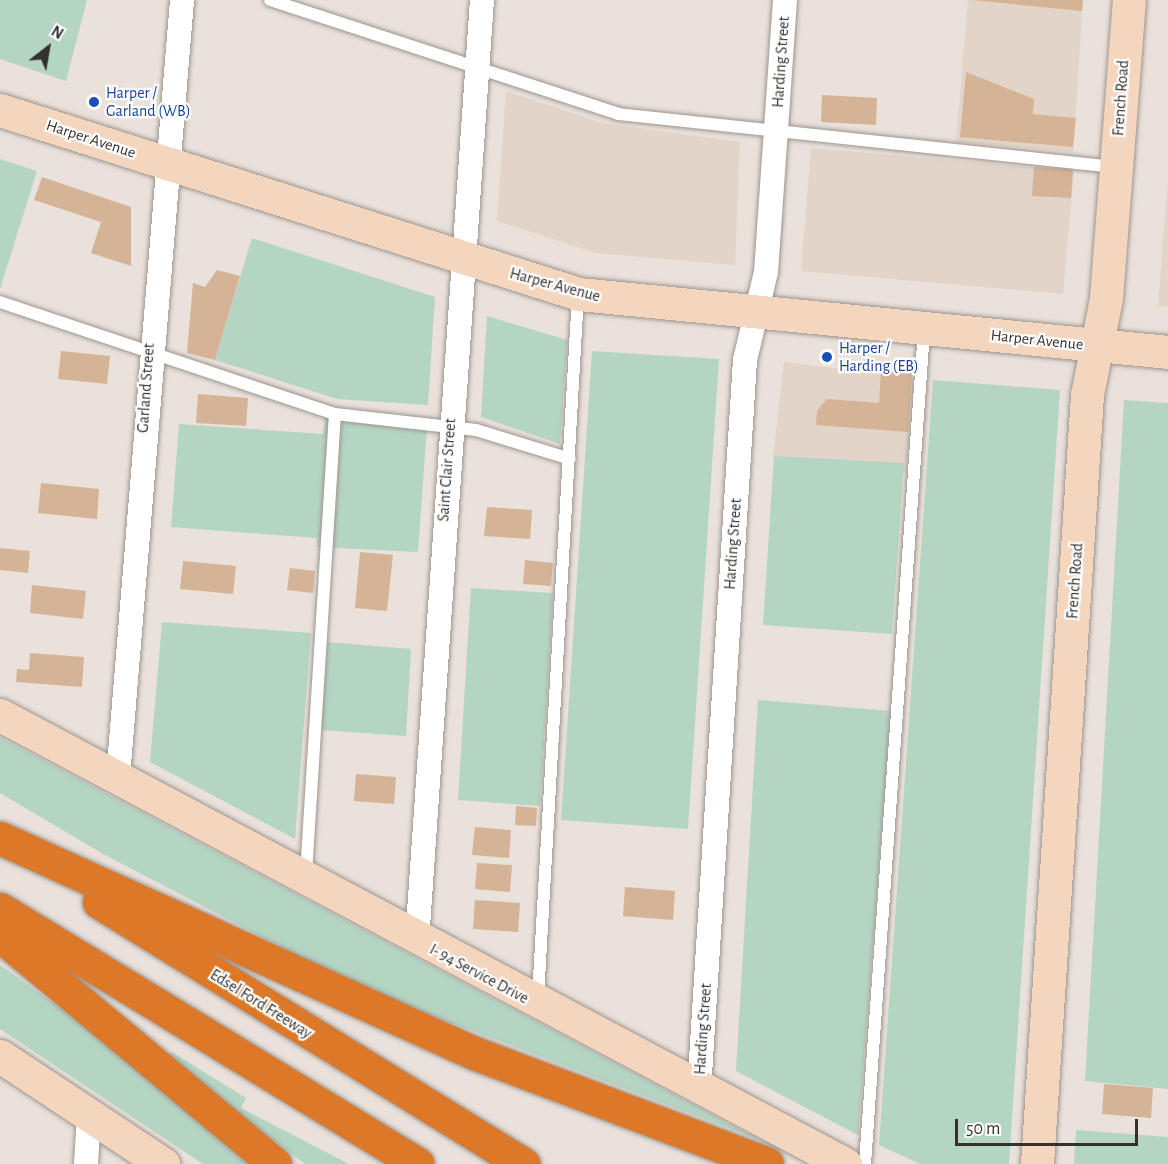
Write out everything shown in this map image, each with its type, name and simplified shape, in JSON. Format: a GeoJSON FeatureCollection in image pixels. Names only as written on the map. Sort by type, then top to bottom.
{"type":"FeatureCollection","features":[{"type":"Feature","properties":{"kind":"highway","name":"Edsel Ford Freeway"},"geometry":{"type":"LineString","coordinates":[[0,839],[524,1164]]}},
{"type":"Feature","properties":{"kind":"highway"},"geometry":{"type":"LineString","coordinates":[[0,839],[474,1053],[767,1164]]}},
{"type":"Feature","properties":{"kind":"highway"},"geometry":{"type":"LineString","coordinates":[[0,909],[417,1164]]}},
{"type":"Feature","properties":{"kind":"highway"},"geometry":{"type":"LineString","coordinates":[[0,935],[275,1164]]}},
{"type":"Feature","properties":{"kind":"street","name":"Garland Street"},"geometry":{"type":"LineString","coordinates":[[118,777],[149,352],[182,0]]}},
{"type":"Feature","properties":{"kind":"street","name":"Saint Clair Street"},"geometry":{"type":"LineString","coordinates":[[417,941],[449,429],[482,0]]}},
{"type":"Feature","properties":{"kind":"street","name":"Harding Street"},"geometry":{"type":"LineString","coordinates":[[699,1091],[745,360],[754,312],[766,272],[785,0]]}},
{"type":"Feature","properties":{"kind":"street","name":"French Road"},"geometry":{"type":"LineString","coordinates":[[1037,1164],[1087,395],[1106,298],[1129,0]]}},
{"type":"Feature","properties":{"kind":"street","name":"Harper Avenue"},"geometry":{"type":"LineString","coordinates":[[0,110],[461,259],[579,294],[1168,352]]}},
{"type":"Feature","properties":{"kind":"street"},"geometry":{"type":"LineString","coordinates":[[0,716],[118,777]]}},
{"type":"Feature","properties":{"kind":"street","name":"I- 94 Service Drive"},"geometry":{"type":"LineString","coordinates":[[118,777],[537,1005],[699,1091],[845,1164]]}},
{"type":"Feature","properties":{"kind":"street"},"geometry":{"type":"LineString","coordinates":[[0,1056],[163,1164]]}},
{"type":"Feature","properties":{"kind":"street"},"geometry":{"type":"LineString","coordinates":[[86,1164],[89,1115]]}},
{"type":"Feature","properties":{"kind":"lane"},"geometry":{"type":"LineString","coordinates":[[270,0],[618,114],[776,133],[1116,167]]}},
{"type":"Feature","properties":{"kind":"lane"},"geometry":{"type":"LineString","coordinates":[[537,1005],[579,294]]}},
{"type":"Feature","properties":{"kind":"lane"},"geometry":{"type":"LineString","coordinates":[[0,302],[335,414],[449,429],[476,430],[570,459]]}},
{"type":"Feature","properties":{"kind":"lane"},"geometry":{"type":"LineString","coordinates":[[865,1164],[924,329]]}},
{"type":"Feature","properties":{"kind":"lane"},"geometry":{"type":"LineString","coordinates":[[306,880],[335,414]]}},
{"type":"Feature","properties":{"kind":"shaded area"},"geometry":{"type":"Polygon","coordinates":[[[968,0],[1083,0],[1073,152],[956,142],[968,0]]]}},
{"type":"Feature","properties":{"kind":"shaded area"},"geometry":{"type":"Polygon","coordinates":[[[506,91],[602,123],[740,142],[735,265],[596,253],[497,221],[506,91]]]}},
{"type":"Feature","properties":{"kind":"shaded area"},"geometry":{"type":"Polygon","coordinates":[[[811,148],[1074,171],[1063,294],[801,271],[811,148]]]}},
{"type":"Feature","properties":{"kind":"shaded area"},"geometry":{"type":"Polygon","coordinates":[[[1168,179],[1168,307],[1158,306],[1168,179]]]}},
{"type":"Feature","properties":{"kind":"shaded area"},"geometry":{"type":"Polygon","coordinates":[[[784,362],[916,378],[905,473],[773,458],[784,362]]]}},
{"type":"Feature","properties":{"kind":"green space"},"geometry":{"type":"Polygon","coordinates":[[[0,0],[87,0],[66,81],[0,59],[0,0]]]}},
{"type":"Feature","properties":{"kind":"green space"},"geometry":{"type":"Polygon","coordinates":[[[0,159],[37,171],[0,289],[0,159]]]}},
{"type":"Feature","properties":{"kind":"green space"},"geometry":{"type":"Polygon","coordinates":[[[252,238],[435,297],[428,405],[337,399],[215,360],[252,238]]]}},
{"type":"Feature","properties":{"kind":"green space"},"geometry":{"type":"Polygon","coordinates":[[[487,316],[567,340],[560,444],[481,417],[487,316]]]}},
{"type":"Feature","properties":{"kind":"green space"},"geometry":{"type":"Polygon","coordinates":[[[592,351],[719,359],[688,829],[561,820],[592,351]]]}},
{"type":"Feature","properties":{"kind":"green space"},"geometry":{"type":"Polygon","coordinates":[[[933,380],[1060,390],[1009,1164],[920,1164],[879,1145],[933,380]]]}},
{"type":"Feature","properties":{"kind":"green space"},"geometry":{"type":"Polygon","coordinates":[[[1124,400],[1168,403],[1168,1089],[1085,1081],[1124,400]]]}},
{"type":"Feature","properties":{"kind":"green space"},"geometry":{"type":"Polygon","coordinates":[[[325,418],[427,427],[418,552],[317,547],[317,538],[171,527],[179,424],[323,434],[325,418]]]}},
{"type":"Feature","properties":{"kind":"green space"},"geometry":{"type":"Polygon","coordinates":[[[774,456],[904,463],[892,634],[763,625],[774,456]]]}},
{"type":"Feature","properties":{"kind":"green space"},"geometry":{"type":"Polygon","coordinates":[[[471,588],[553,593],[540,806],[458,800],[471,588]]]}},
{"type":"Feature","properties":{"kind":"green space"},"geometry":{"type":"Polygon","coordinates":[[[162,622],[311,633],[295,839],[150,762],[162,622]]]}},
{"type":"Feature","properties":{"kind":"green space"},"geometry":{"type":"Polygon","coordinates":[[[328,642],[411,649],[406,736],[321,730],[328,642]]]}},
{"type":"Feature","properties":{"kind":"green space"},"geometry":{"type":"Polygon","coordinates":[[[758,700],[891,711],[858,1135],[736,1071],[758,700]]]}},
{"type":"Feature","properties":{"kind":"green space"},"geometry":{"type":"Polygon","coordinates":[[[0,737],[760,1140],[428,1014],[295,954],[103,854],[0,793],[0,737]]]}},
{"type":"Feature","properties":{"kind":"green space"},"geometry":{"type":"Polygon","coordinates":[[[0,965],[124,1054],[263,1164],[203,1164],[0,1029],[0,965]]]}},
{"type":"Feature","properties":{"kind":"green space"},"geometry":{"type":"Polygon","coordinates":[[[172,1052],[246,1098],[241,1108],[349,1164],[305,1164],[166,1059],[172,1052]]]}},
{"type":"Feature","properties":{"kind":"green space"},"geometry":{"type":"Polygon","coordinates":[[[1076,1130],[1168,1137],[1168,1164],[1074,1164],[1076,1130]]]}},
{"type":"Feature","properties":{"kind":"building"},"geometry":{"type":"Polygon","coordinates":[[[972,0],[1083,0],[1082,11],[972,0]]]}},
{"type":"Feature","properties":{"kind":"building"},"geometry":{"type":"Polygon","coordinates":[[[966,72],[1034,99],[1033,114],[1076,118],[1073,147],[960,137],[966,72]]]}},
{"type":"Feature","properties":{"kind":"building"},"geometry":{"type":"Polygon","coordinates":[[[822,95],[877,98],[876,125],[821,122],[822,95]]]}},
{"type":"Feature","properties":{"kind":"building"},"geometry":{"type":"Polygon","coordinates":[[[1034,167],[1073,169],[1071,198],[1032,196],[1034,167]]]}},
{"type":"Feature","properties":{"kind":"building"},"geometry":{"type":"Polygon","coordinates":[[[42,177],[131,207],[131,266],[91,253],[101,222],[34,200],[42,177]]]}},
{"type":"Feature","properties":{"kind":"building"},"geometry":{"type":"Polygon","coordinates":[[[217,270],[240,276],[215,360],[187,353],[193,283],[205,287],[217,270]]]}},
{"type":"Feature","properties":{"kind":"building"},"geometry":{"type":"Polygon","coordinates":[[[61,351],[110,356],[107,384],[58,379],[61,351]]]}},
{"type":"Feature","properties":{"kind":"building"},"geometry":{"type":"Polygon","coordinates":[[[881,371],[912,373],[908,432],[816,425],[817,411],[827,399],[879,403],[881,371]]]}},
{"type":"Feature","properties":{"kind":"building"},"geometry":{"type":"Polygon","coordinates":[[[198,394],[248,398],[246,426],[196,423],[198,394]]]}},
{"type":"Feature","properties":{"kind":"building"},"geometry":{"type":"Polygon","coordinates":[[[41,483],[99,489],[97,519],[38,513],[41,483]]]}},
{"type":"Feature","properties":{"kind":"building"},"geometry":{"type":"Polygon","coordinates":[[[487,507],[532,510],[530,539],[484,536],[487,507]]]}},
{"type":"Feature","properties":{"kind":"building"},"geometry":{"type":"Polygon","coordinates":[[[0,548],[30,551],[28,573],[0,570],[0,548]]]}},
{"type":"Feature","properties":{"kind":"building"},"geometry":{"type":"Polygon","coordinates":[[[360,552],[393,555],[387,611],[355,608],[360,552]]]}},
{"type":"Feature","properties":{"kind":"building"},"geometry":{"type":"Polygon","coordinates":[[[525,560],[553,563],[551,586],[523,584],[525,560]]]}},
{"type":"Feature","properties":{"kind":"building"},"geometry":{"type":"Polygon","coordinates":[[[183,561],[236,566],[233,594],[180,589],[183,561]]]}},
{"type":"Feature","properties":{"kind":"building"},"geometry":{"type":"Polygon","coordinates":[[[290,568],[315,571],[313,593],[287,590],[290,568]]]}},
{"type":"Feature","properties":{"kind":"building"},"geometry":{"type":"Polygon","coordinates":[[[32,585],[86,591],[83,619],[30,613],[32,585]]]}},
{"type":"Feature","properties":{"kind":"building"},"geometry":{"type":"Polygon","coordinates":[[[30,653],[84,657],[82,687],[16,682],[17,669],[29,670],[30,653]]]}},
{"type":"Feature","properties":{"kind":"building"},"geometry":{"type":"Polygon","coordinates":[[[356,774],[396,777],[394,804],[354,801],[356,774]]]}},
{"type":"Feature","properties":{"kind":"building"},"geometry":{"type":"Polygon","coordinates":[[[516,806],[537,808],[536,826],[515,825],[516,806]]]}},
{"type":"Feature","properties":{"kind":"building"},"geometry":{"type":"Polygon","coordinates":[[[475,827],[511,830],[509,858],[472,855],[475,827]]]}},
{"type":"Feature","properties":{"kind":"building"},"geometry":{"type":"Polygon","coordinates":[[[477,863],[512,865],[510,892],[475,889],[477,863]]]}},
{"type":"Feature","properties":{"kind":"building"},"geometry":{"type":"Polygon","coordinates":[[[625,887],[675,891],[673,920],[623,916],[625,887]]]}},
{"type":"Feature","properties":{"kind":"building"},"geometry":{"type":"Polygon","coordinates":[[[475,900],[520,903],[518,932],[473,929],[475,900]]]}},
{"type":"Feature","properties":{"kind":"building"},"geometry":{"type":"Polygon","coordinates":[[[1104,1084],[1153,1088],[1151,1118],[1102,1114],[1104,1084]]]}},
{"type":"Feature","properties":{"kind":"place","name":"Harper / Garland (WB)"},"geometry":{"type":"Point","coordinates":[94,102]}},
{"type":"Feature","properties":{"kind":"place","name":"Harper / Harding (EB)"},"geometry":{"type":"Point","coordinates":[827,357]}}]}
